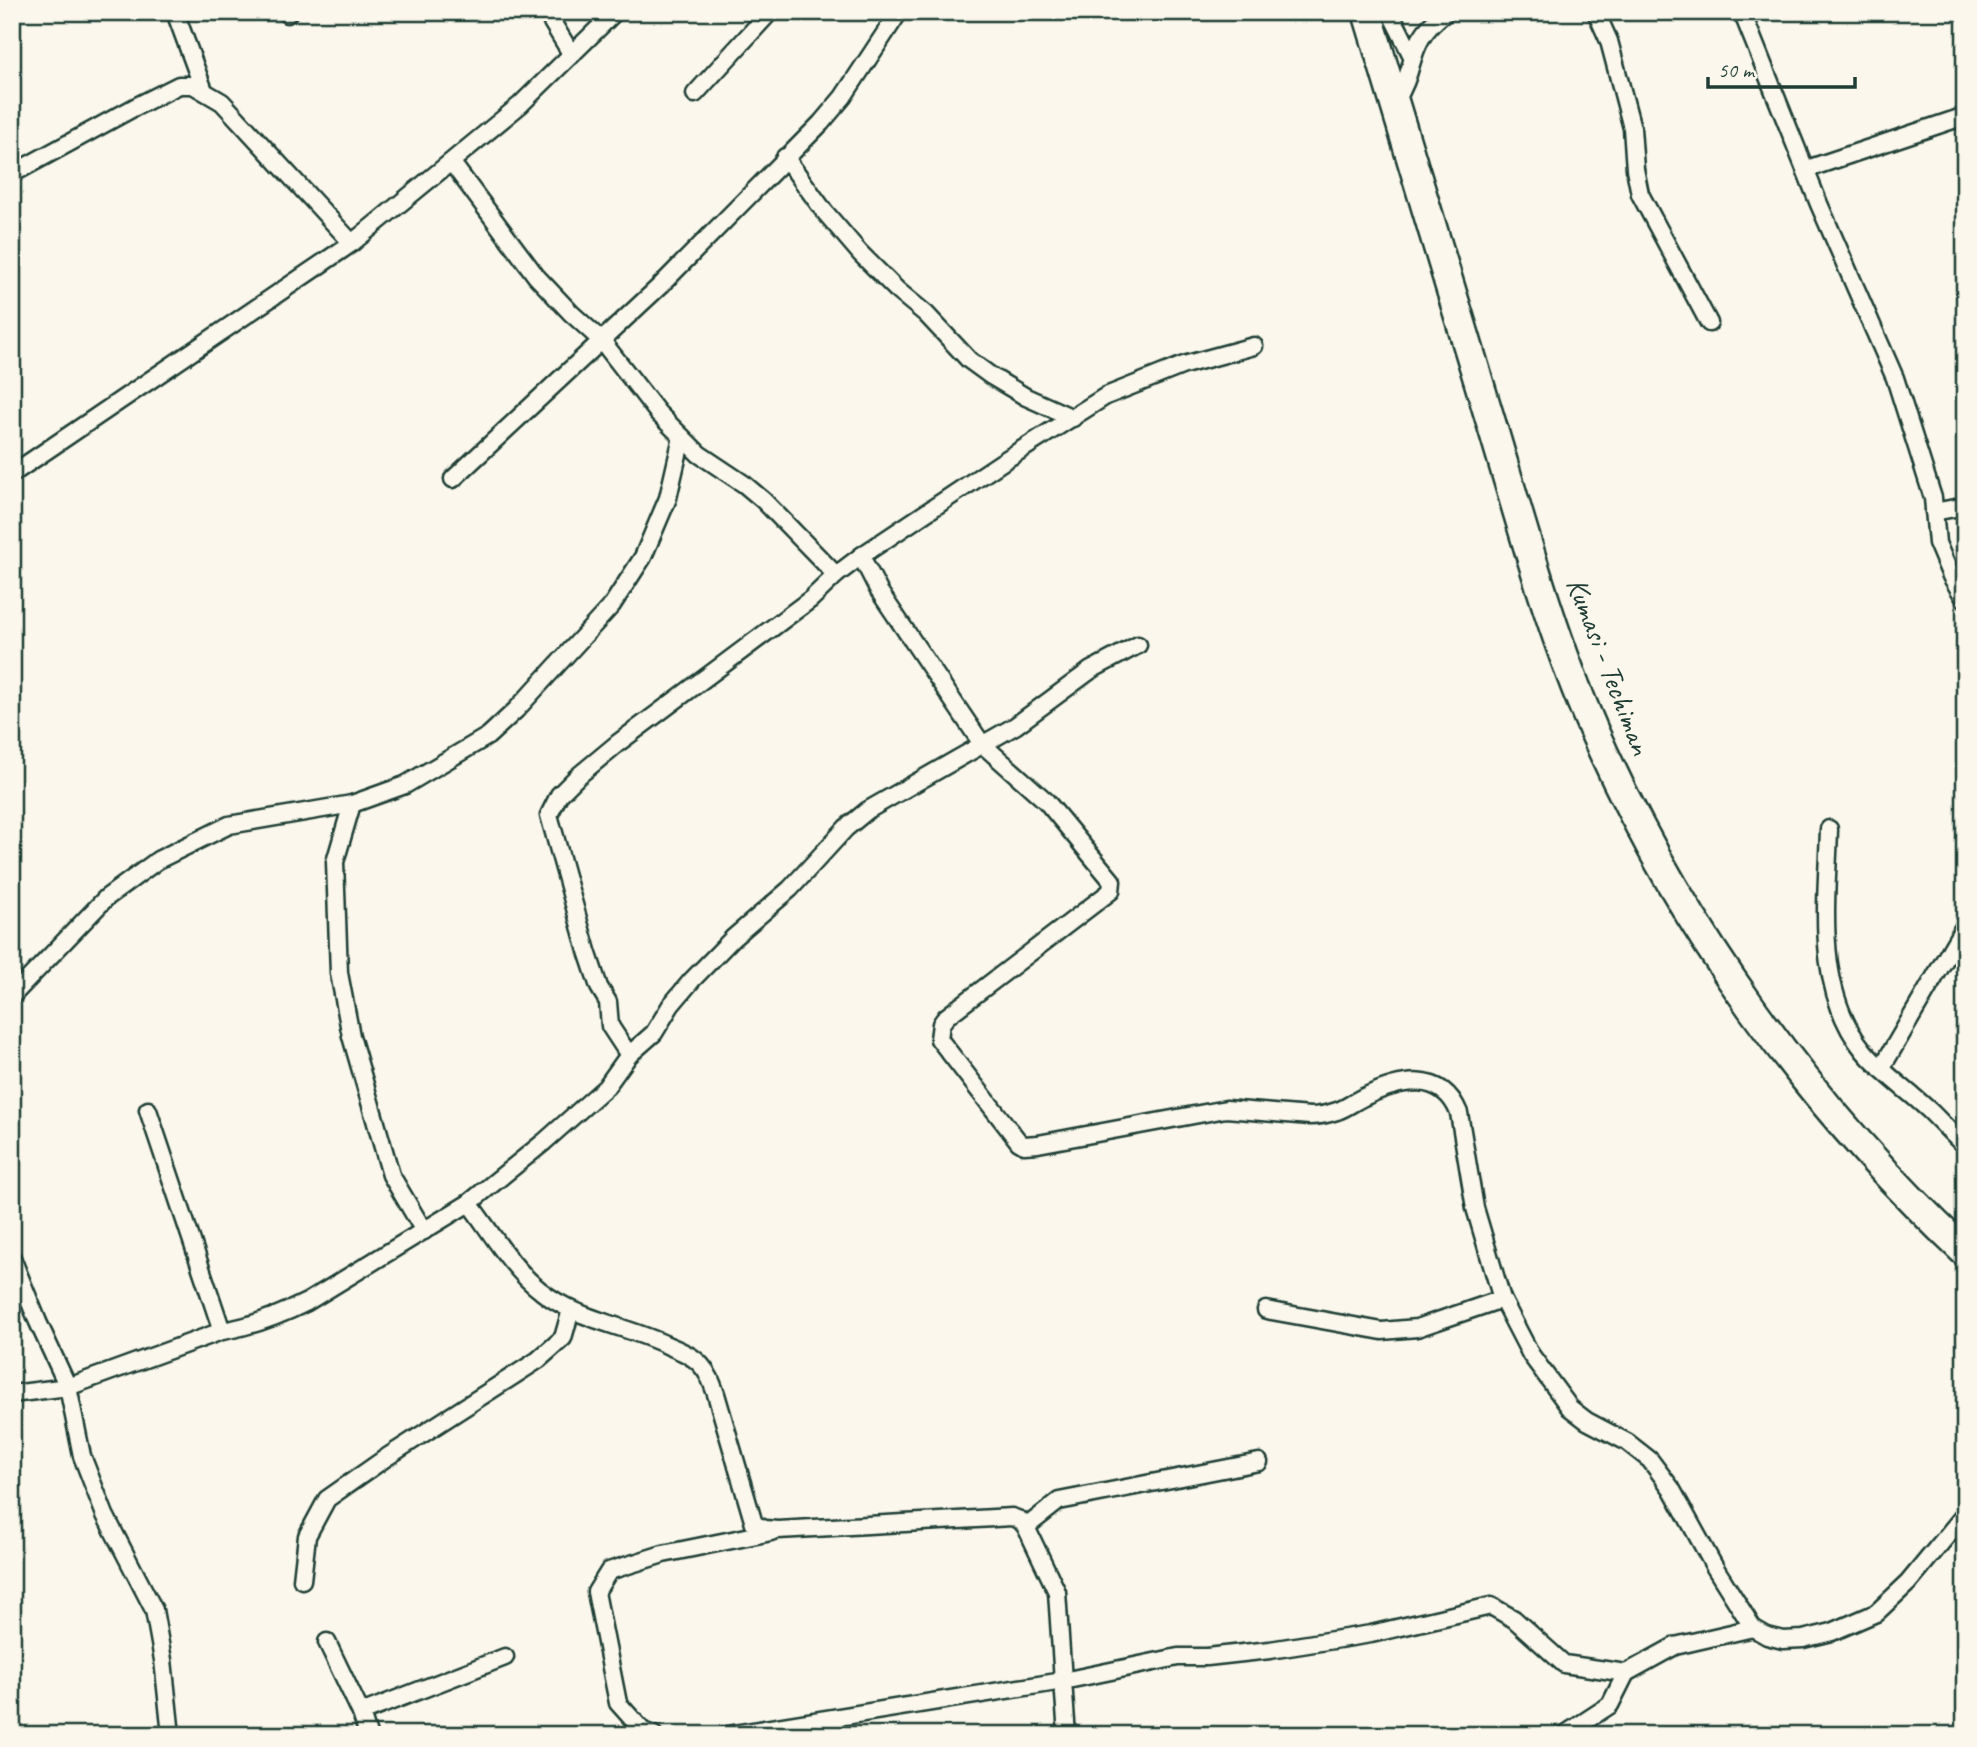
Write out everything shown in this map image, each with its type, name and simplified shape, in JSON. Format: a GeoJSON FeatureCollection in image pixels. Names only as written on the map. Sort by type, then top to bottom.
{"type":"FeatureCollection","features":[{"type":"Feature","properties":{"kind":"highway","name":"Kumasi - Techiman"},"geometry":{"type":"LineString","coordinates":[[1367,12],[1510,487],[1560,640],[1592,725],[1633,813],[1707,945],[1769,1034],[1868,1153],[1965,1252]]}},
{"type":"Feature","properties":{"kind":"street"},"geometry":{"type":"LineString","coordinates":[[175,12],[203,89]]}},
{"type":"Feature","properties":{"kind":"street"},"geometry":{"type":"LineString","coordinates":[[546,12],[572,55]]}},
{"type":"Feature","properties":{"kind":"street"},"geometry":{"type":"LineString","coordinates":[[12,474],[352,243],[520,105],[615,12]]}},
{"type":"Feature","properties":{"kind":"street"},"geometry":{"type":"LineString","coordinates":[[695,94],[771,12]]}},
{"type":"Feature","properties":{"kind":"street"},"geometry":{"type":"LineString","coordinates":[[453,479],[660,285],[821,123],[843,97],[899,12]]}},
{"type":"Feature","properties":{"kind":"street"},"geometry":{"type":"LineString","coordinates":[[1390,12],[1412,56]]}},
{"type":"Feature","properties":{"kind":"street"},"geometry":{"type":"LineString","coordinates":[[1417,176],[1392,106],[1402,91],[1420,37],[1446,12]]}},
{"type":"Feature","properties":{"kind":"street"},"geometry":{"type":"LineString","coordinates":[[1596,12],[1609,41],[1632,128],[1634,169],[1640,194],[1709,323]]}},
{"type":"Feature","properties":{"kind":"street"},"geometry":{"type":"LineString","coordinates":[[1742,12],[1895,378],[1933,498],[1937,543],[1951,576],[1965,599]]}},
{"type":"Feature","properties":{"kind":"street"},"geometry":{"type":"LineString","coordinates":[[12,174],[179,85],[193,85],[222,102],[352,243]]}},
{"type":"Feature","properties":{"kind":"street"},"geometry":{"type":"LineString","coordinates":[[1807,169],[1965,117]]}},
{"type":"Feature","properties":{"kind":"street"},"geometry":{"type":"LineString","coordinates":[[785,157],[824,211],[860,253],[926,314],[970,360],[1026,397],[1073,418]]}},
{"type":"Feature","properties":{"kind":"street"},"geometry":{"type":"LineString","coordinates":[[452,163],[536,276],[602,341],[658,413],[699,454],[744,484],[762,500],[836,575]]}},
{"type":"Feature","properties":{"kind":"street"},"geometry":{"type":"LineString","coordinates":[[629,1055],[610,1026],[608,1002],[587,951],[549,815],[558,795],[618,743],[811,599],[861,556],[984,474],[1107,396],[1184,365],[1254,346]]}},
{"type":"Feature","properties":{"kind":"street"},"geometry":{"type":"LineString","coordinates":[[12,996],[106,898],[158,860],[229,825],[352,804],[405,785],[488,736],[516,710],[611,605],[643,556],[668,498],[682,437]]}},
{"type":"Feature","properties":{"kind":"street"},"geometry":{"type":"LineString","coordinates":[[1934,512],[1965,506]]}},
{"type":"Feature","properties":{"kind":"street"},"geometry":{"type":"LineString","coordinates":[[861,556],[879,592],[982,744],[1046,801],[1112,881],[1111,891],[1008,968],[946,1017],[941,1024],[939,1039],[1019,1142],[1024,1145],[1038,1144],[1226,1109],[1323,1115],[1339,1111],[1382,1089],[1407,1082],[1436,1085],[1453,1099],[1458,1113],[1475,1209],[1502,1299],[1531,1355],[1570,1408],[1587,1421],[1627,1442],[1650,1461],[1671,1488],[1714,1566],[1753,1628],[1767,1636],[1783,1640],[1803,1639],[1832,1632],[1877,1613],[1908,1583],[1965,1514]]}},
{"type":"Feature","properties":{"kind":"street"},"geometry":{"type":"LineString","coordinates":[[12,1394],[68,1387],[222,1331],[247,1327],[281,1315],[307,1302],[469,1203],[606,1087],[629,1055],[654,1032],[671,1005],[692,980],[733,938],[790,889],[846,828],[868,810],[1032,714],[1091,670],[1138,645]]}},
{"type":"Feature","properties":{"kind":"street"},"geometry":{"type":"LineString","coordinates":[[352,804],[335,862],[339,974],[351,1036],[391,1175],[424,1231]]}},
{"type":"Feature","properties":{"kind":"street"},"geometry":{"type":"LineString","coordinates":[[1829,829],[1827,938],[1832,979],[1839,1006],[1850,1031],[1863,1050],[1965,1146]]}},
{"type":"Feature","properties":{"kind":"street"},"geometry":{"type":"LineString","coordinates":[[1881,1069],[1965,925]]}},
{"type":"Feature","properties":{"kind":"street"},"geometry":{"type":"LineString","coordinates":[[148,1110],[222,1331]]}},
{"type":"Feature","properties":{"kind":"street"},"geometry":{"type":"LineString","coordinates":[[469,1203],[525,1277],[541,1292],[570,1310],[643,1333],[688,1355],[700,1364],[710,1376],[754,1524],[765,1529],[778,1530],[1012,1517],[1020,1520],[1026,1527],[1056,1591],[1067,1735]]}},
{"type":"Feature","properties":{"kind":"street"},"geometry":{"type":"LineString","coordinates":[[12,1258],[68,1387],[82,1456],[105,1515],[154,1610],[163,1660],[171,1735]]}},
{"type":"Feature","properties":{"kind":"street"},"geometry":{"type":"LineString","coordinates":[[1266,1310],[1381,1331],[1417,1328],[1502,1299]]}},
{"type":"Feature","properties":{"kind":"street"},"geometry":{"type":"LineString","coordinates":[[302,1580],[307,1536],[327,1499],[538,1360],[563,1338],[570,1310]]}},
{"type":"Feature","properties":{"kind":"street"},"geometry":{"type":"LineString","coordinates":[[1026,1527],[1059,1501],[1259,1462]]}},
{"type":"Feature","properties":{"kind":"street"},"geometry":{"type":"LineString","coordinates":[[654,1735],[643,1731],[618,1703],[596,1592],[609,1571],[663,1554],[778,1530]]}},
{"type":"Feature","properties":{"kind":"street"},"geometry":{"type":"LineString","coordinates":[[727,1735],[1063,1681],[1178,1657],[1207,1657],[1270,1650],[1371,1634],[1491,1606],[1514,1619],[1564,1664],[1626,1673]]}},
{"type":"Feature","properties":{"kind":"street"},"geometry":{"type":"LineString","coordinates":[[1564,1735],[1610,1705],[1626,1673],[1675,1646],[1753,1628]]}},
{"type":"Feature","properties":{"kind":"street"},"geometry":{"type":"LineString","coordinates":[[327,1642],[368,1735]]}},
{"type":"Feature","properties":{"kind":"street"},"geometry":{"type":"LineString","coordinates":[[360,1713],[505,1657]]}}]}
